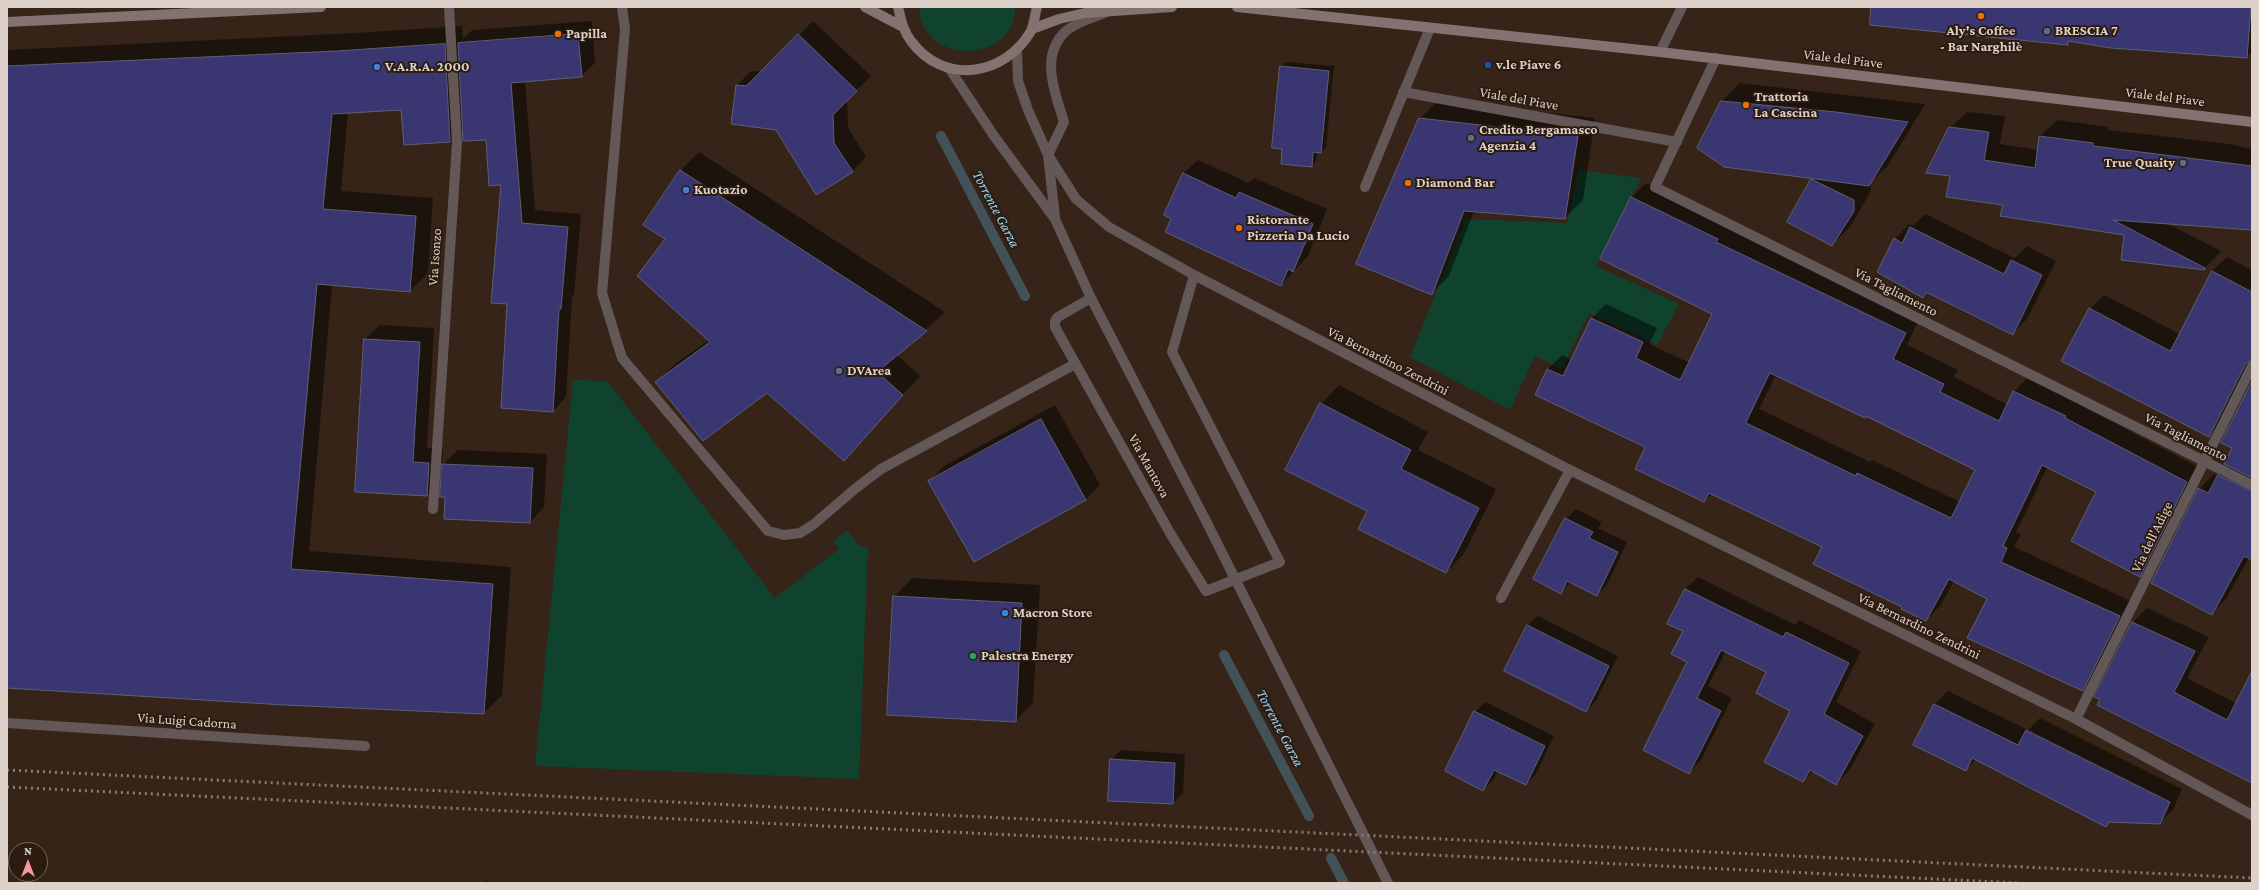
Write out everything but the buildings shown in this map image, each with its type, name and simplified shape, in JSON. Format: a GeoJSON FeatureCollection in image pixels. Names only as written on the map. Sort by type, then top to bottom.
{"type":"FeatureCollection","features":[{"type":"Feature","properties":{"kind":"main road"},"geometry":{"type":"LineString","coordinates":[[7,22],[319,7]]}},
{"type":"Feature","properties":{"kind":"main road"},"geometry":{"type":"LineString","coordinates":[[865,7],[903,27]]}},
{"type":"Feature","properties":{"kind":"main road"},"geometry":{"type":"LineString","coordinates":[[898,7],[903,27],[910,41],[922,53],[934,62],[949,68],[968,71],[986,68],[1003,61],[1018,50],[1032,29],[1037,7]]}},
{"type":"Feature","properties":{"kind":"main road"},"geometry":{"type":"LineString","coordinates":[[1032,29],[1059,19],[1085,12],[1172,7]]}},
{"type":"Feature","properties":{"kind":"main road","name":"Viale del Piave"},"geometry":{"type":"LineString","coordinates":[[1237,7],[1273,9],[1430,28],[1716,58],[2252,122]]}},
{"type":"Feature","properties":{"kind":"street","name":"Via Isonzo"},"geometry":{"type":"LineString","coordinates":[[433,509],[457,143],[449,7]]}},
{"type":"Feature","properties":{"kind":"street"},"geometry":{"type":"LineString","coordinates":[[622,7],[625,29],[602,293],[622,358],[768,531],[784,535],[800,532],[814,524],[881,469],[1075,364]]}},
{"type":"Feature","properties":{"kind":"street"},"geometry":{"type":"LineString","coordinates":[[1660,52],[1682,7]]}},
{"type":"Feature","properties":{"kind":"street"},"geometry":{"type":"LineString","coordinates":[[1048,154],[1064,122],[1050,71],[1055,49],[1063,34],[1077,25],[1113,10]]}},
{"type":"Feature","properties":{"kind":"street"},"geometry":{"type":"LineString","coordinates":[[1365,187],[1430,28]]}},
{"type":"Feature","properties":{"kind":"street"},"geometry":{"type":"LineString","coordinates":[[1018,50],[1018,81],[1028,110],[1048,154],[1055,219]]}},
{"type":"Feature","properties":{"kind":"street","name":"Via Tagliamento"},"geometry":{"type":"LineString","coordinates":[[1716,58],[1655,188],[2252,486]]}},
{"type":"Feature","properties":{"kind":"street"},"geometry":{"type":"LineString","coordinates":[[949,68],[994,136],[1055,219],[1091,298],[1206,521],[1388,883]]}},
{"type":"Feature","properties":{"kind":"street","name":"Viale del Piave"},"geometry":{"type":"LineString","coordinates":[[1403,92],[1677,142]]}},
{"type":"Feature","properties":{"kind":"street","name":"Via Bernardino Zendrini"},"geometry":{"type":"LineString","coordinates":[[1048,154],[1076,199],[1109,227],[1194,276],[1570,470],[2076,719],[2252,814]]}},
{"type":"Feature","properties":{"kind":"street","name":"Via Mantova"},"geometry":{"type":"LineString","coordinates":[[1091,298],[1058,316],[1055,321],[1055,327],[1170,533],[1206,591],[1280,562],[1172,352],[1194,276]]}},
{"type":"Feature","properties":{"kind":"street","name":"Via dell'Adige"},"geometry":{"type":"LineString","coordinates":[[2076,719],[2252,366]]}},
{"type":"Feature","properties":{"kind":"street"},"geometry":{"type":"LineString","coordinates":[[1501,598],[1570,470]]}},
{"type":"Feature","properties":{"kind":"street","name":"Via Luigi Cadorna"},"geometry":{"type":"LineString","coordinates":[[7,723],[365,746]]}},
{"type":"Feature","properties":{"kind":"green space"},"geometry":{"type":"Polygon","coordinates":[[[919,7],[1015,7],[1011,26],[1000,40],[985,48],[968,51],[950,48],[935,40],[924,26],[919,7]]]}},
{"type":"Feature","properties":{"kind":"green space"},"geometry":{"type":"Polygon","coordinates":[[[1579,170],[1641,178],[1596,266],[1679,304],[1657,345],[1589,313],[1562,369],[1535,356],[1510,410],[1410,357],[1466,219],[1567,223],[1579,170]]]}},
{"type":"Feature","properties":{"kind":"green space"},"geometry":{"type":"Polygon","coordinates":[[[573,380],[607,381],[775,598],[839,549],[833,542],[847,530],[860,547],[868,547],[859,779],[535,766],[573,380]]]}},
{"type":"Feature","properties":{"kind":"waterway","name":"Torrente Garza"},"geometry":{"type":"LineString","coordinates":[[941,136],[1025,296]]}},
{"type":"Feature","properties":{"kind":"waterway","name":"Torrente Garza"},"geometry":{"type":"LineString","coordinates":[[1224,655],[1309,816]]}},
{"type":"Feature","properties":{"kind":"waterway","name":"Torrente Garza"},"geometry":{"type":"LineString","coordinates":[[1331,858],[1344,883]]}},
{"type":"Feature","properties":{"kind":"railway"},"geometry":{"type":"LineString","coordinates":[[7,770],[2252,878]]}},
{"type":"Feature","properties":{"kind":"railway"},"geometry":{"type":"LineString","coordinates":[[7,787],[2019,883]]}},
{"type":"Feature","properties":{"kind":"place","name":"Aly's Coffee - Bar Narghilè"},"geometry":{"type":"Point","coordinates":[1981,16]}},
{"type":"Feature","properties":{"kind":"place","name":"BRESCIA 7"},"geometry":{"type":"Point","coordinates":[2047,31]}},
{"type":"Feature","properties":{"kind":"place","name":"Papilla"},"geometry":{"type":"Point","coordinates":[558,34]}},
{"type":"Feature","properties":{"kind":"place","name":"v.le Piave 6"},"geometry":{"type":"Point","coordinates":[1488,65]}},
{"type":"Feature","properties":{"kind":"place","name":"V.A.R.A. 2000"},"geometry":{"type":"Point","coordinates":[377,67]}},
{"type":"Feature","properties":{"kind":"place","name":"Trattoria La Cascina"},"geometry":{"type":"Point","coordinates":[1746,105]}},
{"type":"Feature","properties":{"kind":"place","name":"Credito Bergamasco Agenzia 4"},"geometry":{"type":"Point","coordinates":[1471,138]}},
{"type":"Feature","properties":{"kind":"place","name":"True Quaity"},"geometry":{"type":"Point","coordinates":[2183,163]}},
{"type":"Feature","properties":{"kind":"place","name":"Diamond Bar"},"geometry":{"type":"Point","coordinates":[1408,183]}},
{"type":"Feature","properties":{"kind":"place","name":"Kuotazio"},"geometry":{"type":"Point","coordinates":[686,190]}},
{"type":"Feature","properties":{"kind":"place","name":"Ristorante Pizzeria Da Lucio"},"geometry":{"type":"Point","coordinates":[1239,228]}},
{"type":"Feature","properties":{"kind":"place","name":"DVArea"},"geometry":{"type":"Point","coordinates":[839,371]}},
{"type":"Feature","properties":{"kind":"place","name":"Macron Store"},"geometry":{"type":"Point","coordinates":[1005,613]}},
{"type":"Feature","properties":{"kind":"place","name":"Palestra Energy"},"geometry":{"type":"Point","coordinates":[973,656]}}]}
